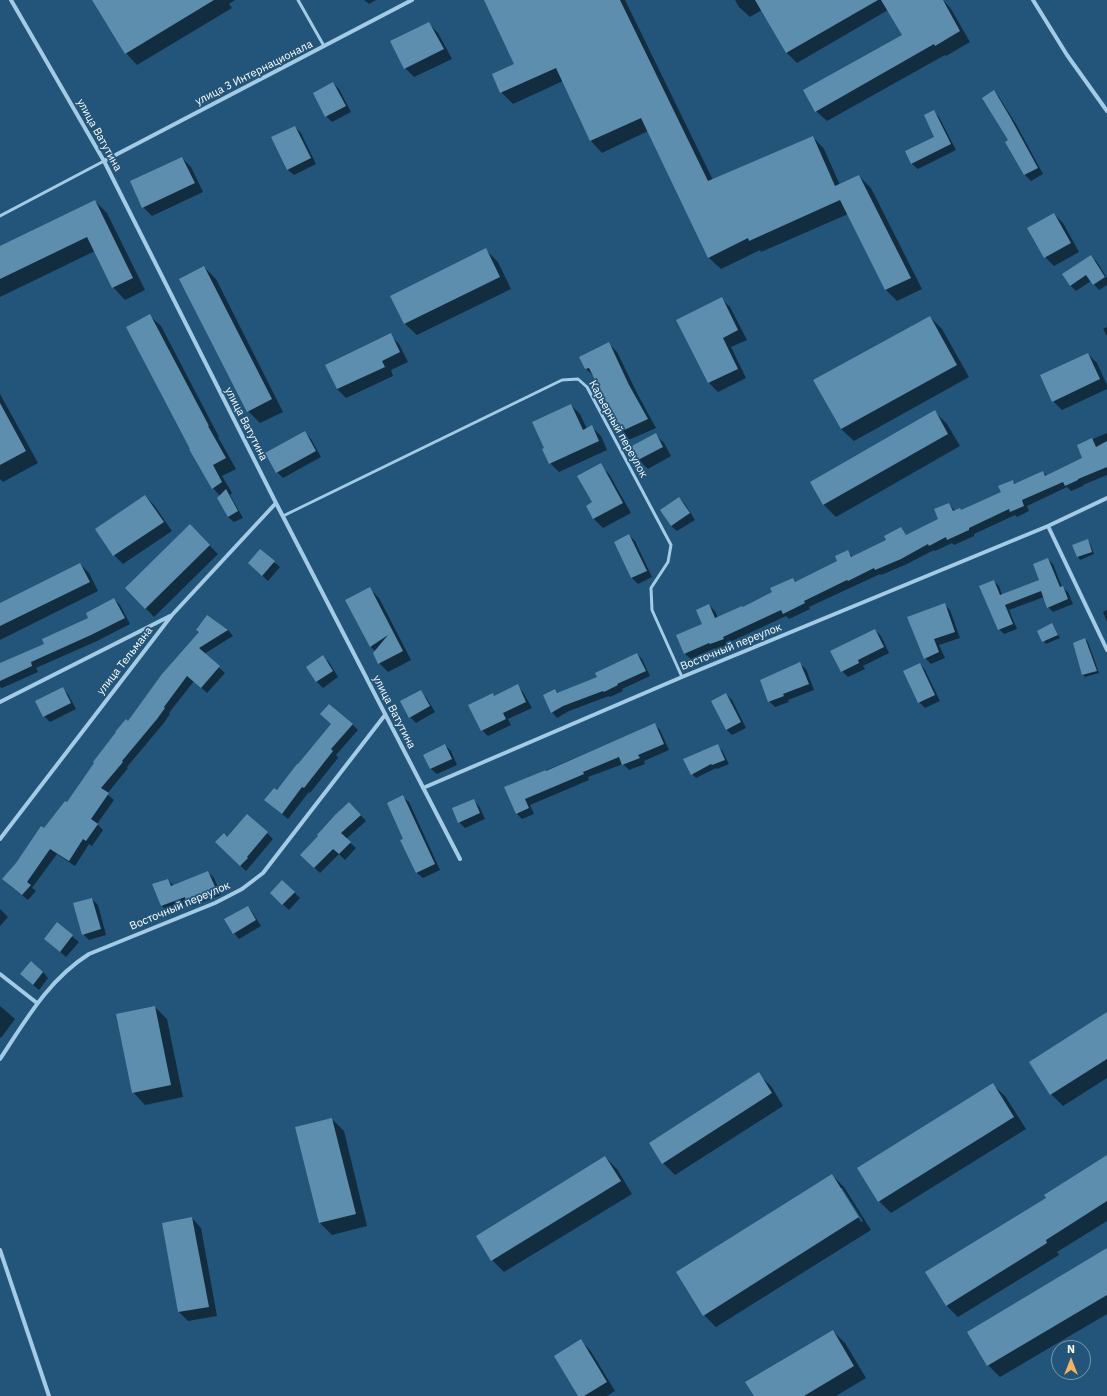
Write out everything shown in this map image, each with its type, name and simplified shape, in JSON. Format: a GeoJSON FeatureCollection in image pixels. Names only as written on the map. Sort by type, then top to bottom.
{"type":"FeatureCollection","features":[{"type":"Feature","properties":{"kind":"street","name":"улица Ватутина"},"geometry":{"type":"LineString","coordinates":[[11,0],[104,161],[276,503],[460,859]]}},
{"type":"Feature","properties":{"kind":"street","name":"улица 3 Интернационала"},"geometry":{"type":"LineString","coordinates":[[104,161],[412,0]]}},
{"type":"Feature","properties":{"kind":"street"},"geometry":{"type":"LineString","coordinates":[[1033,0],[1067,55],[1107,111]]}},
{"type":"Feature","properties":{"kind":"street","name":"Восточный переулок"},"geometry":{"type":"LineString","coordinates":[[423,788],[682,677],[1048,526],[1107,498]]}},
{"type":"Feature","properties":{"kind":"street","name":"улица Тельмана"},"geometry":{"type":"LineString","coordinates":[[0,839],[172,614],[276,503]]}},
{"type":"Feature","properties":{"kind":"street"},"geometry":{"type":"LineString","coordinates":[[1048,526],[1107,650]]}},
{"type":"Feature","properties":{"kind":"street"},"geometry":{"type":"LineString","coordinates":[[0,702],[172,614]]}},
{"type":"Feature","properties":{"kind":"street","name":"Восточный переулок"},"geometry":{"type":"LineString","coordinates":[[0,1060],[37,1003],[72,965],[89,954],[215,902],[242,889],[263,873],[385,715]]}},
{"type":"Feature","properties":{"kind":"street"},"geometry":{"type":"LineString","coordinates":[[0,974],[37,1003]]}},
{"type":"Feature","properties":{"kind":"street"},"geometry":{"type":"LineString","coordinates":[[0,1250],[49,1396]]}},
{"type":"Feature","properties":{"kind":"lane"},"geometry":{"type":"LineString","coordinates":[[298,0],[324,46]]}},
{"type":"Feature","properties":{"kind":"lane"},"geometry":{"type":"LineString","coordinates":[[0,216],[104,161]]}},
{"type":"Feature","properties":{"kind":"lane","name":"Карьерный переулок"},"geometry":{"type":"LineString","coordinates":[[283,516],[562,380],[578,379],[587,387],[671,545],[668,562],[651,588],[652,610],[682,677]]}},
{"type":"Feature","properties":{"kind":"building"},"geometry":{"type":"Polygon","coordinates":[[[92,0],[214,0],[125,54],[92,0]]]}},
{"type":"Feature","properties":{"kind":"building"},"geometry":{"type":"Polygon","coordinates":[[[484,0],[620,0],[708,181],[813,136],[835,186],[859,175],[911,278],[885,290],[840,200],[749,241],[748,238],[708,258],[641,118],[590,141],[556,68],[500,93],[492,74],[514,64],[484,0]]]}},
{"type":"Feature","properties":{"kind":"building"},"geometry":{"type":"Polygon","coordinates":[[[755,0],[878,0],[786,53],[755,0]]]}},
{"type":"Feature","properties":{"kind":"building"},"geometry":{"type":"Polygon","coordinates":[[[881,0],[943,0],[960,31],[935,46],[934,44],[815,112],[803,90],[902,35],[881,0]]]}},
{"type":"Feature","properties":{"kind":"building"},"geometry":{"type":"Polygon","coordinates":[[[429,22],[444,49],[404,69],[390,41],[429,22]]]}},
{"type":"Feature","properties":{"kind":"building"},"geometry":{"type":"Polygon","coordinates":[[[333,82],[346,106],[325,117],[313,93],[333,82]]]}},
{"type":"Feature","properties":{"kind":"building"},"geometry":{"type":"Polygon","coordinates":[[[994,90],[1038,168],[1024,175],[1005,142],[1008,140],[982,98],[994,90]]]}},
{"type":"Feature","properties":{"kind":"building"},"geometry":{"type":"Polygon","coordinates":[[[934,110],[951,144],[911,164],[905,151],[934,137],[924,115],[934,110]]]}},
{"type":"Feature","properties":{"kind":"building"},"geometry":{"type":"Polygon","coordinates":[[[295,126],[311,158],[287,170],[271,137],[295,126]]]}},
{"type":"Feature","properties":{"kind":"building"},"geometry":{"type":"Polygon","coordinates":[[[182,157],[195,183],[142,208],[130,181],[182,157]]]}},
{"type":"Feature","properties":{"kind":"building"},"geometry":{"type":"Polygon","coordinates":[[[95,200],[133,278],[112,288],[87,237],[0,279],[0,246],[95,200]]]}},
{"type":"Feature","properties":{"kind":"building"},"geometry":{"type":"Polygon","coordinates":[[[1054,213],[1071,243],[1044,258],[1027,228],[1054,213]]]}},
{"type":"Feature","properties":{"kind":"building"},"geometry":{"type":"Polygon","coordinates":[[[486,248],[500,277],[404,324],[390,296],[486,248]]]}},
{"type":"Feature","properties":{"kind":"building"},"geometry":{"type":"Polygon","coordinates":[[[1091,255],[1105,277],[1093,285],[1086,275],[1070,286],[1062,274],[1091,255]]]}},
{"type":"Feature","properties":{"kind":"building"},"geometry":{"type":"Polygon","coordinates":[[[204,266],[272,399],[247,412],[179,279],[204,266]]]}},
{"type":"Feature","properties":{"kind":"building"},"geometry":{"type":"Polygon","coordinates":[[[722,297],[738,330],[723,338],[738,369],[708,383],[676,320],[722,297]]]}},
{"type":"Feature","properties":{"kind":"building"},"geometry":{"type":"Polygon","coordinates":[[[150,314],[226,458],[213,465],[222,482],[212,489],[189,449],[126,327],[150,314]]]}},
{"type":"Feature","properties":{"kind":"building"},"geometry":{"type":"Polygon","coordinates":[[[930,316],[957,365],[841,429],[813,380],[930,316]]]}},
{"type":"Feature","properties":{"kind":"building"},"geometry":{"type":"Polygon","coordinates":[[[391,333],[400,352],[382,361],[385,367],[337,389],[325,365],[391,333]]]}},
{"type":"Feature","properties":{"kind":"building"},"geometry":{"type":"Polygon","coordinates":[[[609,342],[629,385],[648,419],[622,431],[619,431],[611,416],[613,415],[589,368],[585,369],[579,357],[609,342]]]}},
{"type":"Feature","properties":{"kind":"building"},"geometry":{"type":"Polygon","coordinates":[[[1088,353],[1100,379],[1052,402],[1040,375],[1088,353]]]}},
{"type":"Feature","properties":{"kind":"building"},"geometry":{"type":"Polygon","coordinates":[[[0,403],[26,451],[0,465],[0,403]]]}},
{"type":"Feature","properties":{"kind":"building"},"geometry":{"type":"Polygon","coordinates":[[[571,404],[583,430],[592,425],[599,441],[549,464],[542,449],[544,448],[532,422],[571,404]]]}},
{"type":"Feature","properties":{"kind":"building"},"geometry":{"type":"Polygon","coordinates":[[[935,410],[948,434],[823,505],[810,482],[935,410]]]}},
{"type":"Feature","properties":{"kind":"building"},"geometry":{"type":"Polygon","coordinates":[[[305,431],[316,451],[276,473],[265,453],[305,431]]]}},
{"type":"Feature","properties":{"kind":"building"},"geometry":{"type":"Polygon","coordinates":[[[656,433],[663,447],[638,460],[630,447],[656,433]]]}},
{"type":"Feature","properties":{"kind":"building"},"geometry":{"type":"Polygon","coordinates":[[[1092,438],[1096,447],[1107,441],[1107,467],[1065,486],[1063,482],[1022,500],[1024,506],[1010,512],[1009,509],[947,540],[946,537],[929,546],[928,544],[901,559],[875,570],[874,568],[848,581],[847,580],[804,601],[805,603],[783,614],[781,610],[723,637],[724,639],[710,644],[709,643],[684,654],[676,635],[702,624],[696,610],[709,604],[715,618],[742,606],[743,607],[772,592],[770,588],[793,578],[795,582],[837,561],[835,556],[848,550],[851,557],[886,540],[884,536],[901,527],[906,535],[938,519],[934,509],[949,503],[953,511],[960,508],[961,510],[1001,492],[998,486],[1013,480],[1014,484],[1043,471],[1045,476],[1082,458],[1077,445],[1092,438]]]}},
{"type":"Feature","properties":{"kind":"building"},"geometry":{"type":"Polygon","coordinates":[[[601,463],[623,503],[593,519],[586,506],[592,502],[577,476],[601,463]]]}},
{"type":"Feature","properties":{"kind":"building"},"geometry":{"type":"Polygon","coordinates":[[[226,489],[238,511],[228,517],[217,498],[226,489]]]}},
{"type":"Feature","properties":{"kind":"building"},"geometry":{"type":"Polygon","coordinates":[[[145,495],[164,522],[113,556],[95,529],[145,495]]]}},
{"type":"Feature","properties":{"kind":"building"},"geometry":{"type":"Polygon","coordinates":[[[679,497],[690,513],[671,526],[660,510],[679,497]]]}},
{"type":"Feature","properties":{"kind":"building"},"geometry":{"type":"Polygon","coordinates":[[[190,524],[210,545],[145,609],[125,588],[190,524]]]}},
{"type":"Feature","properties":{"kind":"building"},"geometry":{"type":"Polygon","coordinates":[[[629,534],[647,571],[631,578],[614,542],[629,534]]]}},
{"type":"Feature","properties":{"kind":"building"},"geometry":{"type":"Polygon","coordinates":[[[1088,539],[1092,552],[1077,557],[1072,545],[1088,539]]]}},
{"type":"Feature","properties":{"kind":"building"},"geometry":{"type":"Polygon","coordinates":[[[260,549],[275,561],[262,576],[248,563],[260,549]]]}},
{"type":"Feature","properties":{"kind":"building"},"geometry":{"type":"Polygon","coordinates":[[[1048,558],[1060,587],[1063,586],[1068,599],[1047,608],[1041,591],[1005,605],[1013,624],[998,630],[979,586],[994,580],[1000,595],[1039,580],[1033,564],[1048,558]]]}},
{"type":"Feature","properties":{"kind":"building"},"geometry":{"type":"Polygon","coordinates":[[[80,563],[90,582],[0,626],[0,603],[80,563]]]}},
{"type":"Feature","properties":{"kind":"building"},"geometry":{"type":"Polygon","coordinates":[[[370,587],[403,651],[378,664],[373,653],[388,635],[370,647],[345,600],[370,587]]]}},
{"type":"Feature","properties":{"kind":"building"},"geometry":{"type":"Polygon","coordinates":[[[114,598],[125,618],[31,662],[32,666],[0,681],[0,663],[44,644],[42,639],[88,618],[86,613],[114,598]]]}},
{"type":"Feature","properties":{"kind":"building"},"geometry":{"type":"Polygon","coordinates":[[[945,603],[955,632],[934,639],[939,652],[924,659],[907,617],[945,603]]]}},
{"type":"Feature","properties":{"kind":"building"},"geometry":{"type":"Polygon","coordinates":[[[207,615],[228,630],[199,648],[220,666],[201,688],[187,676],[157,719],[101,788],[109,793],[91,819],[98,824],[86,841],[83,839],[69,861],[50,849],[27,882],[31,885],[22,895],[2,879],[16,863],[41,826],[44,828],[65,801],[67,802],[115,732],[126,719],[128,721],[162,674],[199,632],[196,630],[207,615]]]}},
{"type":"Feature","properties":{"kind":"building"},"geometry":{"type":"Polygon","coordinates":[[[1052,623],[1058,635],[1042,642],[1037,631],[1052,623]]]}},
{"type":"Feature","properties":{"kind":"building"},"geometry":{"type":"Polygon","coordinates":[[[875,629],[884,647],[858,660],[859,663],[841,672],[830,651],[875,629]]]}},
{"type":"Feature","properties":{"kind":"building"},"geometry":{"type":"Polygon","coordinates":[[[1085,638],[1097,671],[1082,675],[1073,643],[1085,638]]]}},
{"type":"Feature","properties":{"kind":"building"},"geometry":{"type":"Polygon","coordinates":[[[637,653],[646,671],[617,684],[618,685],[604,692],[603,691],[563,706],[551,713],[543,695],[555,689],[557,693],[597,677],[595,673],[637,653]]]}},
{"type":"Feature","properties":{"kind":"building"},"geometry":{"type":"Polygon","coordinates":[[[323,655],[333,671],[316,682],[306,667],[323,655]]]}},
{"type":"Feature","properties":{"kind":"building"},"geometry":{"type":"Polygon","coordinates":[[[800,662],[809,684],[783,694],[784,696],[768,702],[760,680],[800,662]]]}},
{"type":"Feature","properties":{"kind":"building"},"geometry":{"type":"Polygon","coordinates":[[[920,663],[935,695],[918,703],[903,671],[920,663]]]}},
{"type":"Feature","properties":{"kind":"building"},"geometry":{"type":"Polygon","coordinates":[[[518,684],[526,702],[503,713],[506,719],[481,731],[468,705],[493,693],[494,696],[518,684]]]}},
{"type":"Feature","properties":{"kind":"building"},"geometry":{"type":"Polygon","coordinates":[[[63,687],[71,703],[43,717],[35,701],[63,687]]]}},
{"type":"Feature","properties":{"kind":"building"},"geometry":{"type":"Polygon","coordinates":[[[421,690],[430,706],[409,718],[400,701],[421,690]]]}},
{"type":"Feature","properties":{"kind":"building"},"geometry":{"type":"Polygon","coordinates":[[[726,693],[741,722],[726,730],[711,701],[726,693]]]}},
{"type":"Feature","properties":{"kind":"building"},"geometry":{"type":"Polygon","coordinates":[[[329,704],[353,724],[331,749],[333,751],[304,788],[302,787],[282,814],[264,800],[274,788],[277,790],[331,724],[320,714],[329,704]]]}},
{"type":"Feature","properties":{"kind":"building"},"geometry":{"type":"Polygon","coordinates":[[[655,723],[664,744],[638,755],[640,758],[622,765],[619,757],[583,772],[584,774],[525,799],[529,808],[516,814],[504,787],[546,771],[655,723]]]}},
{"type":"Feature","properties":{"kind":"building"},"geometry":{"type":"Polygon","coordinates":[[[445,744],[452,759],[430,769],[423,755],[445,744]]]}},
{"type":"Feature","properties":{"kind":"building"},"geometry":{"type":"Polygon","coordinates":[[[718,744],[725,760],[712,765],[711,764],[691,775],[683,759],[718,744]]]}},
{"type":"Feature","properties":{"kind":"building"},"geometry":{"type":"Polygon","coordinates":[[[403,795],[435,864],[416,873],[400,840],[403,839],[387,803],[403,795]]]}},
{"type":"Feature","properties":{"kind":"building"},"geometry":{"type":"Polygon","coordinates":[[[474,799],[480,813],[458,823],[452,808],[474,799]]]}},
{"type":"Feature","properties":{"kind":"building"},"geometry":{"type":"Polygon","coordinates":[[[349,802],[361,815],[341,833],[351,842],[339,854],[333,849],[314,868],[300,855],[335,815],[349,802]]]}},
{"type":"Feature","properties":{"kind":"building"},"geometry":{"type":"Polygon","coordinates":[[[247,814],[268,832],[240,866],[215,842],[224,833],[227,837],[247,814]]]}},
{"type":"Feature","properties":{"kind":"building"},"geometry":{"type":"Polygon","coordinates":[[[208,871],[216,889],[186,901],[185,897],[161,906],[152,884],[168,879],[171,886],[208,871]]]}},
{"type":"Feature","properties":{"kind":"building"},"geometry":{"type":"Polygon","coordinates":[[[282,880],[295,892],[282,905],[270,893],[282,880]]]}},
{"type":"Feature","properties":{"kind":"building"},"geometry":{"type":"Polygon","coordinates":[[[92,898],[101,929],[82,935],[73,903],[92,898]]]}},
{"type":"Feature","properties":{"kind":"building"},"geometry":{"type":"Polygon","coordinates":[[[248,906],[256,920],[233,934],[224,919],[248,906]]]}},
{"type":"Feature","properties":{"kind":"building"},"geometry":{"type":"Polygon","coordinates":[[[57,922],[73,935],[60,952],[44,939],[57,922]]]}},
{"type":"Feature","properties":{"kind":"building"},"geometry":{"type":"Polygon","coordinates":[[[31,961],[43,972],[33,985],[20,974],[31,961]]]}},
{"type":"Feature","properties":{"kind":"building"},"geometry":{"type":"Polygon","coordinates":[[[155,1006],[171,1085],[132,1093],[116,1014],[155,1006]]]}},
{"type":"Feature","properties":{"kind":"building"},"geometry":{"type":"Polygon","coordinates":[[[1107,1012],[1107,1059],[1050,1095],[1029,1062],[1107,1012]]]}},
{"type":"Feature","properties":{"kind":"building"},"geometry":{"type":"Polygon","coordinates":[[[759,1072],[772,1093],[662,1164],[649,1143],[759,1072]]]}},
{"type":"Feature","properties":{"kind":"building"},"geometry":{"type":"Polygon","coordinates":[[[993,1083],[1014,1117],[878,1202],[857,1168],[993,1083]]]}},
{"type":"Feature","properties":{"kind":"building"},"geometry":{"type":"Polygon","coordinates":[[[332,1118],[356,1214],[319,1223],[295,1127],[332,1118]]]}},
{"type":"Feature","properties":{"kind":"building"},"geometry":{"type":"Polygon","coordinates":[[[1107,1155],[1107,1201],[1046,1240],[1047,1243],[946,1306],[925,1272],[1046,1198],[1044,1195],[1107,1155]]]}},
{"type":"Feature","properties":{"kind":"building"},"geometry":{"type":"Polygon","coordinates":[[[605,1156],[621,1181],[491,1261],[476,1236],[605,1156]]]}},
{"type":"Feature","properties":{"kind":"building"},"geometry":{"type":"Polygon","coordinates":[[[832,1174],[859,1217],[703,1316],[676,1272],[832,1174]]]}},
{"type":"Feature","properties":{"kind":"building"},"geometry":{"type":"Polygon","coordinates":[[[192,1217],[209,1307],[178,1312],[162,1223],[192,1217]]]}},
{"type":"Feature","properties":{"kind":"building"},"geometry":{"type":"Polygon","coordinates":[[[1107,1248],[1107,1295],[987,1366],[967,1332],[1107,1248]]]}},
{"type":"Feature","properties":{"kind":"building"},"geometry":{"type":"Polygon","coordinates":[[[833,1330],[854,1366],[804,1396],[754,1396],[745,1382],[833,1330]]]}},
{"type":"Feature","properties":{"kind":"building"},"geometry":{"type":"Polygon","coordinates":[[[581,1339],[607,1382],[584,1396],[578,1396],[554,1356],[581,1339]]]}}]}
